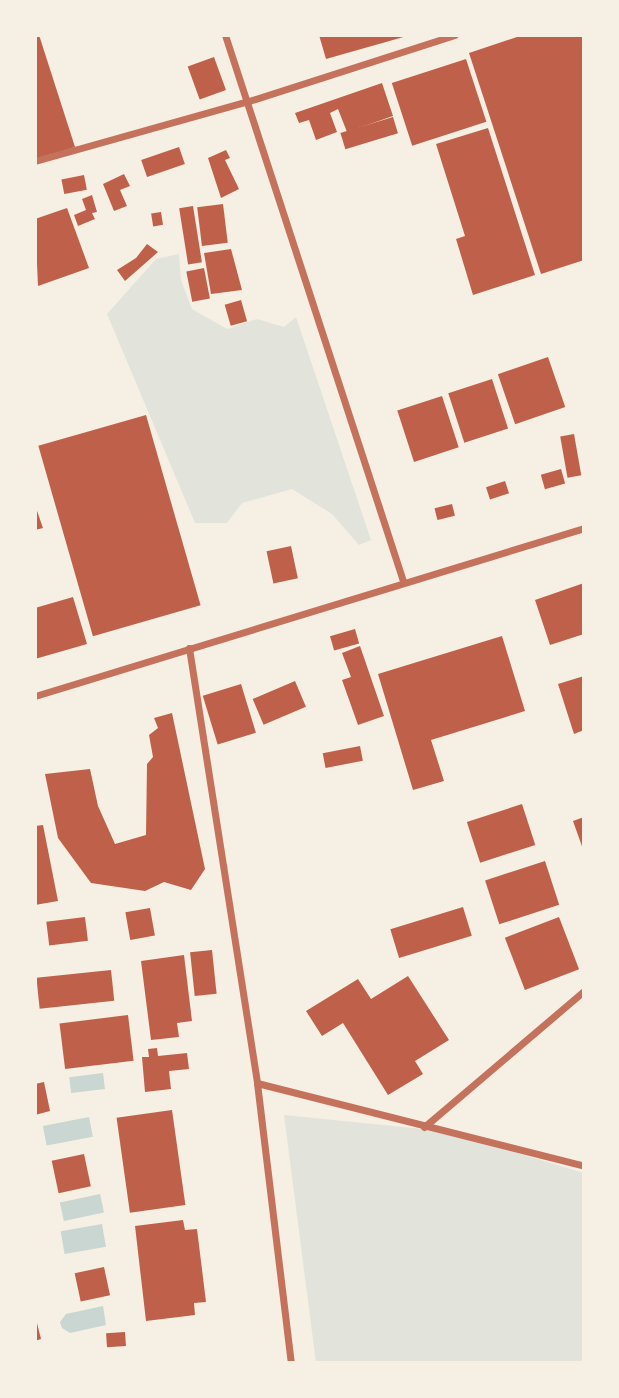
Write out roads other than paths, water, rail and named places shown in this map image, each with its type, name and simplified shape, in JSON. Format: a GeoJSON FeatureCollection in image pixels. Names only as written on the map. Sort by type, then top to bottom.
{"type":"FeatureCollection","features":[{"type":"Feature","properties":{"kind":"street"},"geometry":{"type":"LineString","coordinates":[[225,35],[403,581]]}},
{"type":"Feature","properties":{"kind":"street"},"geometry":{"type":"LineString","coordinates":[[35,161],[248,101],[455,35]]}},
{"type":"Feature","properties":{"kind":"street"},"geometry":{"type":"LineString","coordinates":[[35,696],[403,581],[584,528]]}},
{"type":"Feature","properties":{"kind":"street"},"geometry":{"type":"LineString","coordinates":[[188,648],[257,1083],[291,1363]]}},
{"type":"Feature","properties":{"kind":"street"},"geometry":{"type":"LineString","coordinates":[[424,1127],[584,991]]}},
{"type":"Feature","properties":{"kind":"street"},"geometry":{"type":"LineString","coordinates":[[257,1083],[584,1166]]}}]}
